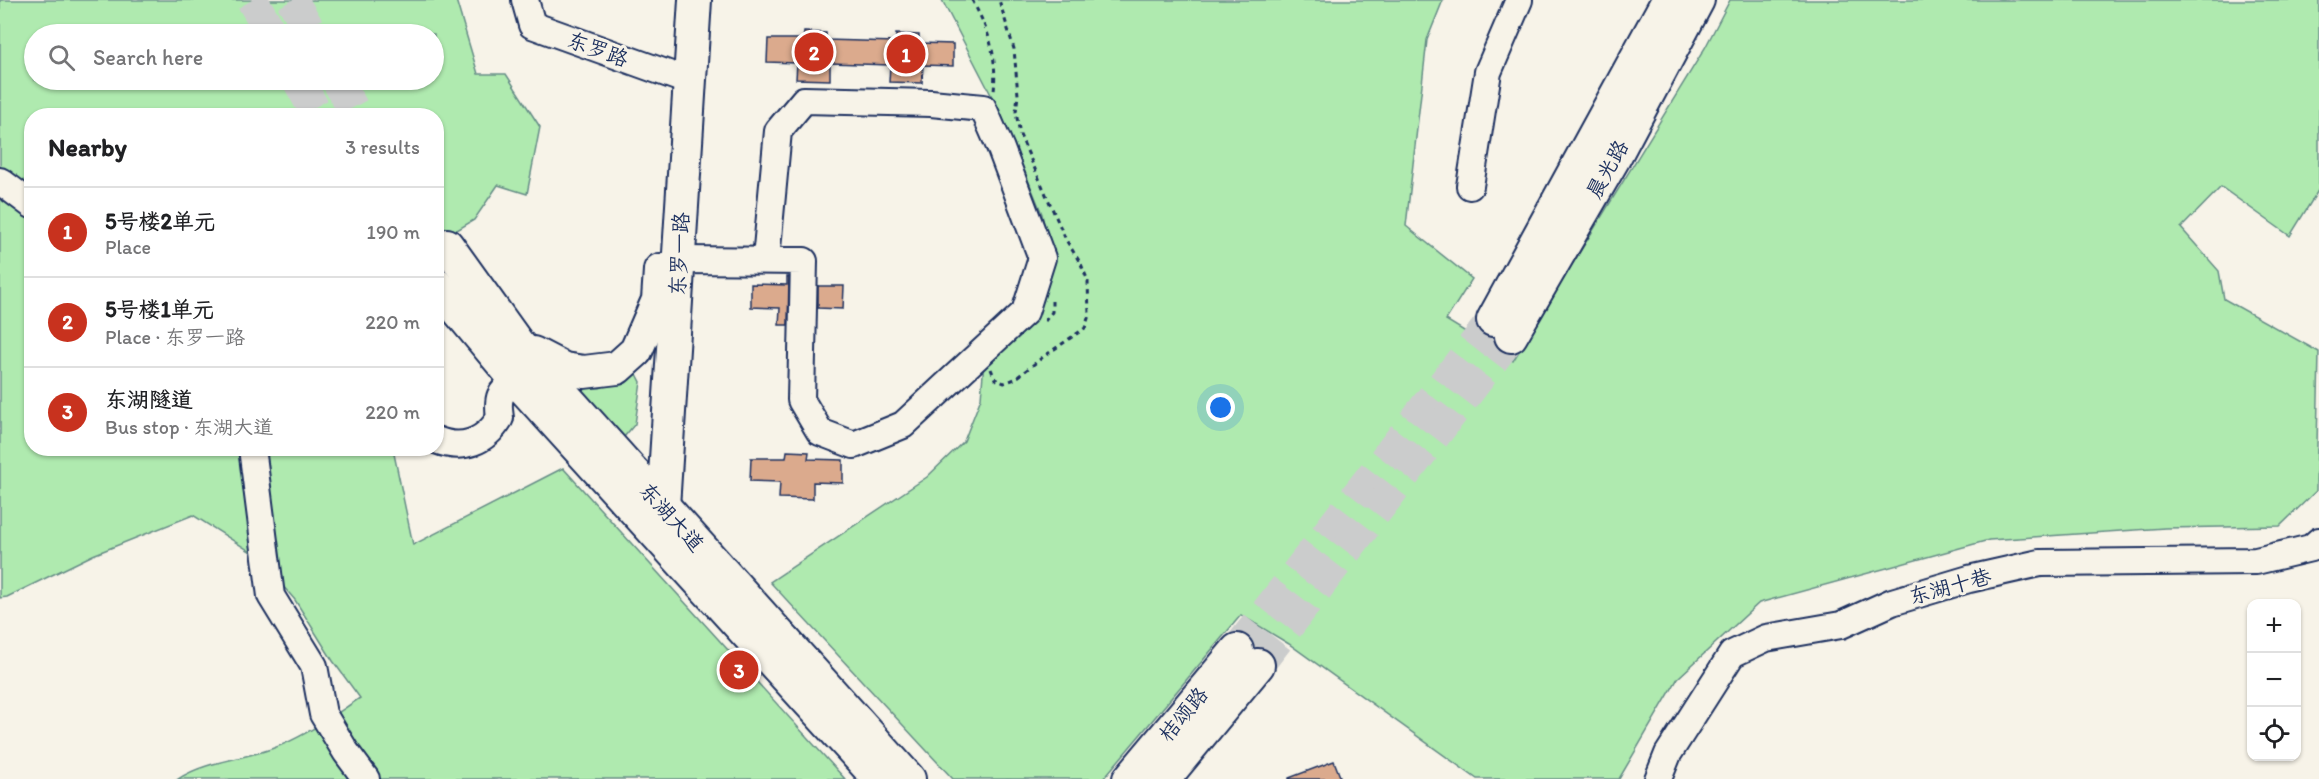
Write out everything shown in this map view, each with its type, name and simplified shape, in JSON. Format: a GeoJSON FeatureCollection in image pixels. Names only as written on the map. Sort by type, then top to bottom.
{"type":"FeatureCollection","features":[{"type":"Feature","properties":{"kind":"main road","name":"东罗一路"},"geometry":{"type":"LineString","coordinates":[[663,507],[678,260],[680,78],[678,0]]}},
{"type":"Feature","properties":{"kind":"main road","name":"东罗一路"},"geometry":{"type":"LineString","coordinates":[[518,344],[564,369],[584,372],[616,368],[636,351],[658,300],[680,78],[694,0]]}},
{"type":"Feature","properties":{"kind":"main road","name":"晨光路"},"geometry":{"type":"LineString","coordinates":[[1668,0],[1502,328],[1613,160],[1698,0]]}},
{"type":"Feature","properties":{"kind":"main road","name":"东湖大道"},"geometry":{"type":"LineString","coordinates":[[447,245],[518,344],[909,779]]}},
{"type":"Feature","properties":{"kind":"main road","name":"东湖大道"},"geometry":{"type":"LineString","coordinates":[[444,294],[516,380],[879,779]]}},
{"type":"Feature","properties":{"kind":"main road","name":"桔颂路"},"geometry":{"type":"LineString","coordinates":[[1129,779],[1247,658],[1164,779]]}},
{"type":"Feature","properties":{"kind":"street","name":"东罗路"},"geometry":{"type":"LineString","coordinates":[[525,0],[532,25],[680,78]]}},
{"type":"Feature","properties":{"kind":"street"},"geometry":{"type":"LineString","coordinates":[[1470,186],[1488,72],[1520,0]]}},
{"type":"Feature","properties":{"kind":"street"},"geometry":{"type":"LineString","coordinates":[[678,260],[804,261],[801,400],[820,432],[854,446],[903,425],[1025,312],[1042,258],[1001,148],[983,108],[931,103],[804,100],[778,130],[766,260]]}},
{"type":"Feature","properties":{"kind":"street"},"geometry":{"type":"LineString","coordinates":[[0,181],[24,199]]}},
{"type":"Feature","properties":{"kind":"street"},"geometry":{"type":"LineString","coordinates":[[444,443],[450,446],[468,444],[492,431],[500,418],[498,401],[500,396],[503,390],[516,380]]}},
{"type":"Feature","properties":{"kind":"street"},"geometry":{"type":"LineString","coordinates":[[253,456],[271,596],[314,666],[323,714],[366,779]]}},
{"type":"Feature","properties":{"kind":"street","name":"东湖十巷"},"geometry":{"type":"LineString","coordinates":[[1658,779],[1668,754],[1732,654],[1766,638],[1841,625],[1892,602],[1969,579],[2040,563],[2256,561],[2311,548],[2319,541]]}},
{"type":"Feature","properties":{"kind":"path"},"geometry":{"type":"LineString","coordinates":[[972,0],[989,36],[996,65],[994,94],[983,108]]}},
{"type":"Feature","properties":{"kind":"green space"},"geometry":{"type":"Polygon","coordinates":[[[0,0],[456,0],[478,74],[506,74],[540,127],[527,194],[498,185],[474,220],[444,238],[444,108],[24,108],[24,456],[394,456],[413,545],[563,468],[845,779],[178,779],[200,768],[259,753],[283,744],[317,726],[360,698],[333,661],[295,600],[256,555],[193,515],[93,555],[7,597],[0,598],[0,0]]]}},
{"type":"Feature","properties":{"kind":"green space"},"geometry":{"type":"Polygon","coordinates":[[[942,0],[1443,0],[1427,40],[1406,226],[1472,279],[1446,320],[1513,361],[1705,48],[1730,0],[2319,0],[2319,189],[2290,236],[2221,187],[2181,228],[2219,271],[2224,299],[2319,352],[2316,491],[2280,526],[2165,528],[1989,540],[1759,603],[1678,678],[1619,779],[1477,779],[1289,644],[1241,615],[1103,779],[953,779],[770,582],[927,477],[964,441],[981,398],[984,362],[1047,241],[1042,214],[1001,114],[942,0]]]}},
{"type":"Feature","properties":{"kind":"green space"},"geometry":{"type":"Polygon","coordinates":[[[636,372],[641,382],[635,424],[624,437],[615,438],[578,387],[600,388],[636,372]]]}},
{"type":"Feature","properties":{"kind":"building"},"geometry":{"type":"Polygon","coordinates":[[[804,32],[826,33],[826,40],[896,42],[896,34],[919,35],[919,43],[953,44],[953,66],[923,65],[922,83],[889,82],[890,65],[830,63],[830,80],[796,79],[797,63],[767,62],[768,39],[803,39],[804,32]]]}},
{"type":"Feature","properties":{"kind":"building"},"geometry":{"type":"Polygon","coordinates":[[[787,277],[789,277],[788,325],[779,325],[780,308],[751,307],[751,284],[787,285],[787,277]]]}},
{"type":"Feature","properties":{"kind":"building"},"geometry":{"type":"Polygon","coordinates":[[[818,286],[844,286],[843,309],[818,308],[818,286]]]}},
{"type":"Feature","properties":{"kind":"building"},"geometry":{"type":"Polygon","coordinates":[[[787,451],[809,452],[808,459],[843,460],[843,483],[813,482],[813,499],[779,498],[780,482],[750,481],[751,458],[786,458],[787,451]]]}},
{"type":"Feature","properties":{"kind":"building"},"geometry":{"type":"Polygon","coordinates":[[[1334,761],[1341,779],[1289,779],[1289,778],[1334,761]]]}},
{"type":"Feature","properties":{"kind":"tunnel"},"geometry":{"type":"LineString","coordinates":[[252,0],[266,24]]}},
{"type":"Feature","properties":{"kind":"tunnel"},"geometry":{"type":"LineString","coordinates":[[292,0],[306,24]]}},
{"type":"Feature","properties":{"kind":"tunnel"},"geometry":{"type":"LineString","coordinates":[[304,90],[314,108]]}},
{"type":"Feature","properties":{"kind":"tunnel"},"geometry":{"type":"LineString","coordinates":[[343,90],[353,108]]}},
{"type":"Feature","properties":{"kind":"tunnel"},"geometry":{"type":"LineString","coordinates":[[1237,650],[1493,320]]}},
{"type":"Feature","properties":{"kind":"tunnel"},"geometry":{"type":"LineString","coordinates":[[1258,665],[1511,336]]}},
{"type":"Feature","properties":{"kind":"place","name":"5号楼1单元"},"geometry":{"type":"Point","coordinates":[814,52]}},
{"type":"Feature","properties":{"kind":"place","name":"5号楼2单元"},"geometry":{"type":"Point","coordinates":[906,54]}},
{"type":"Feature","properties":{"kind":"place","name":"东湖隧道"},"geometry":{"type":"Point","coordinates":[739,670]}}]}
